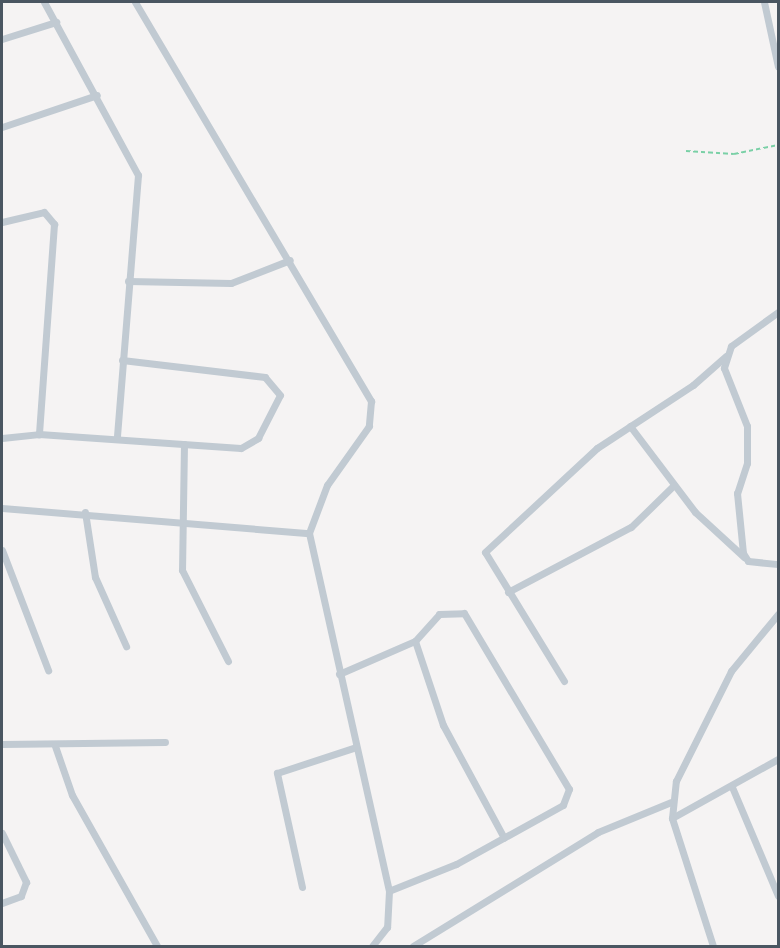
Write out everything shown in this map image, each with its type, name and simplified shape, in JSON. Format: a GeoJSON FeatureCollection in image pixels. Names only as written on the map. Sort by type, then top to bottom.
{"type":"FeatureCollection","features":[{"type":"Feature","properties":{"kind":"street"},"geometry":{"type":"LineString","coordinates":[[44,2],[97,95],[138,175],[117,438]]}},
{"type":"Feature","properties":{"kind":"street"},"geometry":{"type":"LineString","coordinates":[[135,2],[290,260],[373,410],[369,426],[314,508],[309,534],[389,891],[387,927],[372,946]]}},
{"type":"Feature","properties":{"kind":"street"},"geometry":{"type":"LineString","coordinates":[[764,2],[778,67]]}},
{"type":"Feature","properties":{"kind":"street"},"geometry":{"type":"LineString","coordinates":[[2,39],[56,22]]}},
{"type":"Feature","properties":{"kind":"street"},"geometry":{"type":"LineString","coordinates":[[2,127],[97,95]]}},
{"type":"Feature","properties":{"kind":"street"},"geometry":{"type":"LineString","coordinates":[[2,222],[44,212],[54,224],[39,434]]}},
{"type":"Feature","properties":{"kind":"street"},"geometry":{"type":"LineString","coordinates":[[128,281],[231,283],[290,260]]}},
{"type":"Feature","properties":{"kind":"street"},"geometry":{"type":"LineString","coordinates":[[564,681],[508,592],[486,550],[551,497],[597,448],[693,385],[726,356],[742,336],[778,312]]}},
{"type":"Feature","properties":{"kind":"street"},"geometry":{"type":"LineString","coordinates":[[726,356],[727,382],[747,426],[747,463],[738,493],[748,561]]}},
{"type":"Feature","properties":{"kind":"street"},"geometry":{"type":"LineString","coordinates":[[2,438],[39,434],[184,444],[251,445],[277,407],[280,395],[273,381],[122,360]]}},
{"type":"Feature","properties":{"kind":"street"},"geometry":{"type":"LineString","coordinates":[[630,426],[674,486],[748,561],[778,564]]}},
{"type":"Feature","properties":{"kind":"street"},"geometry":{"type":"LineString","coordinates":[[184,444],[180,522],[184,577],[228,660]]}},
{"type":"Feature","properties":{"kind":"street"},"geometry":{"type":"LineString","coordinates":[[508,592],[631,526],[674,486]]}},
{"type":"Feature","properties":{"kind":"street"},"geometry":{"type":"LineString","coordinates":[[2,508],[85,512],[309,534]]}},
{"type":"Feature","properties":{"kind":"street"},"geometry":{"type":"LineString","coordinates":[[85,512],[95,577],[126,646]]}},
{"type":"Feature","properties":{"kind":"street"},"geometry":{"type":"LineString","coordinates":[[2,550],[48,670]]}},
{"type":"Feature","properties":{"kind":"street"},"geometry":{"type":"LineString","coordinates":[[339,674],[415,641],[439,614],[464,613],[566,779],[569,797],[563,805],[504,838],[389,891]]}},
{"type":"Feature","properties":{"kind":"street"},"geometry":{"type":"LineString","coordinates":[[713,946],[672,818],[671,802],[676,781],[732,671],[778,614]]}},
{"type":"Feature","properties":{"kind":"street"},"geometry":{"type":"LineString","coordinates":[[415,641],[443,725],[504,838]]}},
{"type":"Feature","properties":{"kind":"street"},"geometry":{"type":"LineString","coordinates":[[2,744],[55,746],[165,742]]}},
{"type":"Feature","properties":{"kind":"street"},"geometry":{"type":"LineString","coordinates":[[55,746],[72,795],[157,946]]}},
{"type":"Feature","properties":{"kind":"street"},"geometry":{"type":"LineString","coordinates":[[302,887],[277,773],[356,747]]}},
{"type":"Feature","properties":{"kind":"street"},"geometry":{"type":"LineString","coordinates":[[672,818],[732,787],[778,759]]}},
{"type":"Feature","properties":{"kind":"street"},"geometry":{"type":"LineString","coordinates":[[732,787],[778,896]]}},
{"type":"Feature","properties":{"kind":"street"},"geometry":{"type":"LineString","coordinates":[[413,946],[598,832],[671,802]]}},
{"type":"Feature","properties":{"kind":"street"},"geometry":{"type":"LineString","coordinates":[[2,833],[26,882],[21,896],[2,903]]}},
{"type":"Feature","properties":{"kind":"path"},"geometry":{"type":"LineString","coordinates":[[686,151],[734,154],[778,146]]}}]}
